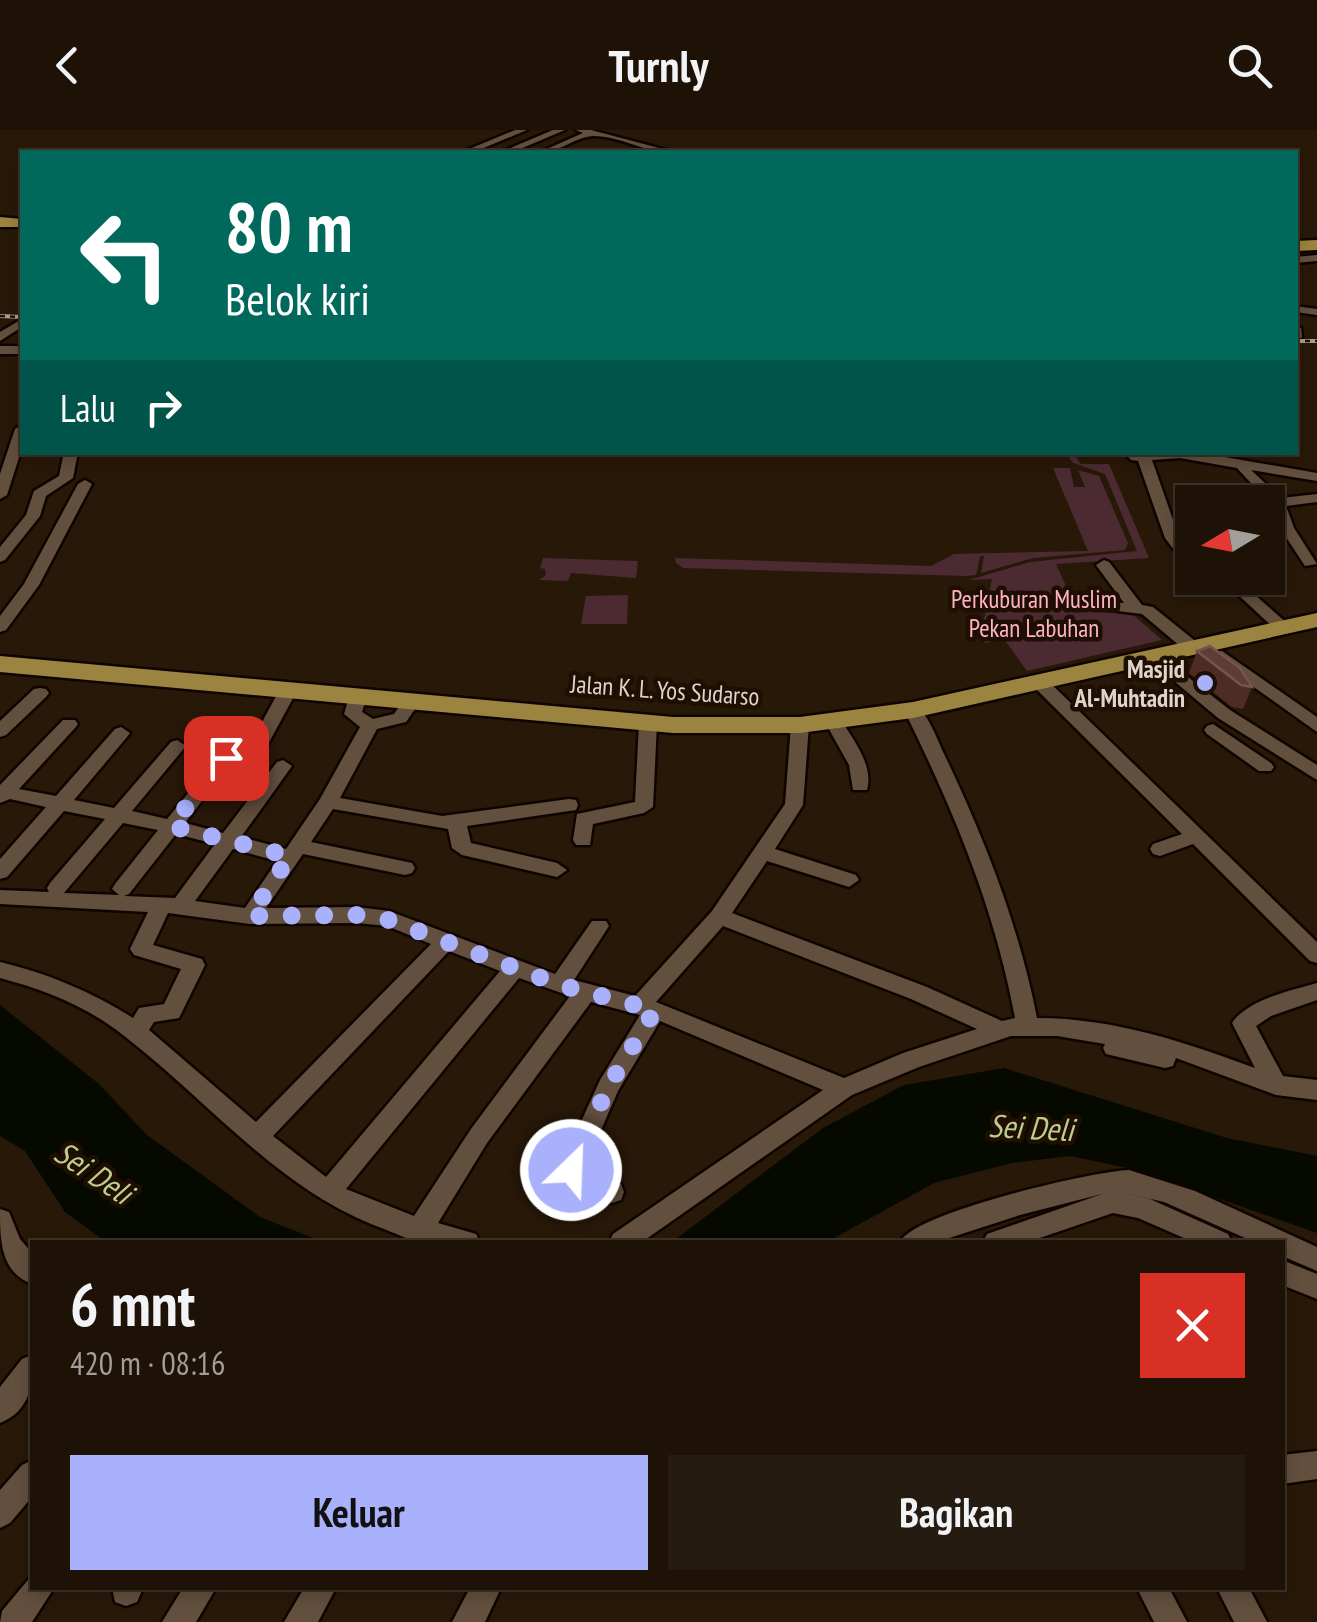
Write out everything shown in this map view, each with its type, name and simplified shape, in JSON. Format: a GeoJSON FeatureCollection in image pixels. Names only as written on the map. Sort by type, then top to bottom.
{"type":"FeatureCollection","features":[{"type":"Feature","properties":{"kind":"highway","name":"Jalan K. L. Yos Sudarso"},"geometry":{"type":"LineString","coordinates":[[0,664],[723,728],[834,722],[913,710],[1317,620]]}},
{"type":"Feature","properties":{"kind":"street"},"geometry":{"type":"LineString","coordinates":[[472,150],[523,130]]}},
{"type":"Feature","properties":{"kind":"street"},"geometry":{"type":"LineString","coordinates":[[511,150],[561,130]]}},
{"type":"Feature","properties":{"kind":"street"},"geometry":{"type":"LineString","coordinates":[[550,150],[590,133],[614,130]]}},
{"type":"Feature","properties":{"kind":"street"},"geometry":{"type":"LineString","coordinates":[[590,133],[661,150]]}},
{"type":"Feature","properties":{"kind":"street"},"geometry":{"type":"LineString","coordinates":[[0,495],[20,435]]}},
{"type":"Feature","properties":{"kind":"street"},"geometry":{"type":"LineString","coordinates":[[0,557],[33,516],[39,494],[66,478],[70,455]]}},
{"type":"Feature","properties":{"kind":"street"},"geometry":{"type":"LineString","coordinates":[[1137,455],[1175,539]]}},
{"type":"Feature","properties":{"kind":"street"},"geometry":{"type":"LineString","coordinates":[[1187,455],[1317,478]]}},
{"type":"Feature","properties":{"kind":"street"},"geometry":{"type":"LineString","coordinates":[[1242,463],[1245,472],[1259,485]]}},
{"type":"Feature","properties":{"kind":"street"},"geometry":{"type":"LineString","coordinates":[[0,627],[31,585],[85,484]]}},
{"type":"Feature","properties":{"kind":"street"},"geometry":{"type":"LineString","coordinates":[[1285,501],[1317,498]]}},
{"type":"Feature","properties":{"kind":"street"},"geometry":{"type":"LineString","coordinates":[[1285,520],[1310,563]]}},
{"type":"Feature","properties":{"kind":"street"},"geometry":{"type":"LineString","coordinates":[[1104,565],[1136,608]]}},
{"type":"Feature","properties":{"kind":"street"},"geometry":{"type":"LineString","coordinates":[[1236,595],[1282,628]]}},
{"type":"Feature","properties":{"kind":"street"},"geometry":{"type":"LineString","coordinates":[[1100,606],[1136,608],[1162,620],[1317,726]]}},
{"type":"Feature","properties":{"kind":"street"},"geometry":{"type":"LineString","coordinates":[[1154,656],[1252,734],[1317,774]]}},
{"type":"Feature","properties":{"kind":"street"},"geometry":{"type":"LineString","coordinates":[[1039,682],[1317,956]]}},
{"type":"Feature","properties":{"kind":"street"},"geometry":{"type":"LineString","coordinates":[[258,746],[289,690]]}},
{"type":"Feature","properties":{"kind":"street"},"geometry":{"type":"LineString","coordinates":[[0,731],[40,692]]}},
{"type":"Feature","properties":{"kind":"street"},"geometry":{"type":"LineString","coordinates":[[359,694],[353,714],[370,726]]}},
{"type":"Feature","properties":{"kind":"street"},"geometry":{"type":"LineString","coordinates":[[250,916],[328,802],[370,726],[400,718],[414,700]]}},
{"type":"Feature","properties":{"kind":"street"},"geometry":{"type":"LineString","coordinates":[[913,710],[944,770],[1002,923],[1019,972],[1027,1025]]}},
{"type":"Feature","properties":{"kind":"street"},"geometry":{"type":"LineString","coordinates":[[834,722],[858,765],[860,786]]}},
{"type":"Feature","properties":{"kind":"street"},"geometry":{"type":"LineString","coordinates":[[583,840],[584,818],[644,807],[648,723]]}},
{"type":"Feature","properties":{"kind":"street"},"geometry":{"type":"LineString","coordinates":[[2,794],[68,724]]}},
{"type":"Feature","properties":{"kind":"street"},"geometry":{"type":"LineString","coordinates":[[612,1192],[576,1179],[571,1170],[647,1008],[766,853],[798,793],[800,725]]}},
{"type":"Feature","properties":{"kind":"street"},"geometry":{"type":"LineString","coordinates":[[1212,730],[1265,767]]}},
{"type":"Feature","properties":{"kind":"street"},"geometry":{"type":"LineString","coordinates":[[0,872],[121,732]]}},
{"type":"Feature","properties":{"kind":"street"},"geometry":{"type":"LineString","coordinates":[[1234,746],[1252,734]]}},
{"type":"Feature","properties":{"kind":"street"},"geometry":{"type":"LineString","coordinates":[[58,888],[177,746]]}},
{"type":"Feature","properties":{"kind":"street"},"geometry":{"type":"LineString","coordinates":[[122,889],[226,758]]}},
{"type":"Feature","properties":{"kind":"street"},"geometry":{"type":"LineString","coordinates":[[136,1033],[147,1014],[171,1012],[194,965],[140,948],[170,906],[230,842],[283,766]]}},
{"type":"Feature","properties":{"kind":"street"},"geometry":{"type":"LineString","coordinates":[[2,794],[171,826],[230,842],[405,868]]}},
{"type":"Feature","properties":{"kind":"street"},"geometry":{"type":"LineString","coordinates":[[328,802],[456,822],[569,804]]}},
{"type":"Feature","properties":{"kind":"street"},"geometry":{"type":"LineString","coordinates":[[456,822],[462,848],[557,870]]}},
{"type":"Feature","properties":{"kind":"street"},"geometry":{"type":"LineString","coordinates":[[1160,849],[1192,837]]}},
{"type":"Feature","properties":{"kind":"street"},"geometry":{"type":"LineString","coordinates":[[766,853],[849,880]]}},
{"type":"Feature","properties":{"kind":"street"},"geometry":{"type":"LineString","coordinates":[[0,897],[170,906],[250,916],[373,916],[560,985],[647,1008],[844,1088]]}},
{"type":"Feature","properties":{"kind":"street"},"geometry":{"type":"LineString","coordinates":[[718,916],[1000,1030]]}},
{"type":"Feature","properties":{"kind":"street"},"geometry":{"type":"LineString","coordinates":[[560,985],[599,926]]}},
{"type":"Feature","properties":{"kind":"street"},"geometry":{"type":"LineString","coordinates":[[259,1136],[445,942]]}},
{"type":"Feature","properties":{"kind":"street"},"geometry":{"type":"LineString","coordinates":[[330,1192],[396,1104],[472,1022],[514,969]]}},
{"type":"Feature","properties":{"kind":"street"},"geometry":{"type":"LineString","coordinates":[[0,970],[53,984],[136,1033],[330,1192],[418,1231],[457,1240]]}},
{"type":"Feature","properties":{"kind":"street"},"geometry":{"type":"LineString","coordinates":[[1276,1084],[1243,1023],[1263,1010],[1317,991]]}},
{"type":"Feature","properties":{"kind":"street"},"geometry":{"type":"LineString","coordinates":[[418,1231],[480,1136],[586,992]]}},
{"type":"Feature","properties":{"kind":"street"},"geometry":{"type":"LineString","coordinates":[[625,1240],[844,1088],[1000,1030],[1027,1025],[1105,1033],[1163,1044],[1276,1084],[1317,1090]]}},
{"type":"Feature","properties":{"kind":"street"},"geometry":{"type":"LineString","coordinates":[[1105,1033],[1106,1046],[1164,1059]]}},
{"type":"Feature","properties":{"kind":"street"},"geometry":{"type":"LineString","coordinates":[[918,1240],[990,1214],[1113,1180],[1146,1186],[1274,1240]]}},
{"type":"Feature","properties":{"kind":"street"},"geometry":{"type":"LineString","coordinates":[[1002,1240],[1113,1202],[1141,1207],[1215,1240]]}},
{"type":"Feature","properties":{"kind":"street"},"geometry":{"type":"LineString","coordinates":[[0,1220],[5,1253],[30,1271]]}},
{"type":"Feature","properties":{"kind":"street"},"geometry":{"type":"LineString","coordinates":[[1285,1245],[1317,1260]]}},
{"type":"Feature","properties":{"kind":"street"},"geometry":{"type":"LineString","coordinates":[[1285,1273],[1317,1288]]}},
{"type":"Feature","properties":{"kind":"street"},"geometry":{"type":"LineString","coordinates":[[0,1409],[30,1372]]}},
{"type":"Feature","properties":{"kind":"street"},"geometry":{"type":"LineString","coordinates":[[1285,1470],[1317,1465]]}},
{"type":"Feature","properties":{"kind":"street"},"geometry":{"type":"LineString","coordinates":[[0,1513],[30,1477]]}},
{"type":"Feature","properties":{"kind":"street"},"geometry":{"type":"LineString","coordinates":[[13,1622],[38,1590]]}},
{"type":"Feature","properties":{"kind":"street"},"geometry":{"type":"LineString","coordinates":[[178,1622],[200,1590]]}},
{"type":"Feature","properties":{"kind":"street"},"geometry":{"type":"LineString","coordinates":[[300,1622],[321,1590]]}},
{"type":"Feature","properties":{"kind":"street"},"geometry":{"type":"LineString","coordinates":[[468,1622],[485,1590]]}},
{"type":"Feature","properties":{"kind":"street"},"geometry":{"type":"LineString","coordinates":[[1153,1590],[1170,1622]]}},
{"type":"Feature","properties":{"kind":"street"},"geometry":{"type":"LineString","coordinates":[[1233,1590],[1252,1622]]}},
{"type":"Feature","properties":{"kind":"green space","name":"Perkuburan Muslim Pekan Labuhan"},"geometry":{"type":"Polygon","coordinates":[[[1067,455],[1074,455],[1081,464],[1109,464],[1149,558],[1056,564],[1076,608],[1130,612],[1162,640],[1027,671],[1004,639],[985,643],[974,625],[983,624],[992,579],[969,580],[1030,562],[1137,551],[1105,474],[1073,463],[1067,455]]]}},
{"type":"Feature","properties":{"kind":"green space"},"geometry":{"type":"Polygon","coordinates":[[[1053,468],[1070,468],[1074,487],[1085,487],[1078,470],[1099,476],[1128,543],[1125,550],[1033,558],[981,573],[984,556],[980,556],[976,575],[966,576],[683,568],[676,563],[675,558],[931,566],[954,554],[1088,551],[1053,468]]]}},
{"type":"Feature","properties":{"kind":"green space"},"geometry":{"type":"Polygon","coordinates":[[[543,558],[638,561],[636,578],[571,573],[568,581],[539,580],[546,575],[545,569],[540,568],[543,558]]]}},
{"type":"Feature","properties":{"kind":"green space"},"geometry":{"type":"Polygon","coordinates":[[[628,595],[627,624],[581,624],[586,596],[628,595]]]}},
{"type":"Feature","properties":{"kind":"water","name":"Sei Deli"},"geometry":{"type":"Polygon","coordinates":[[[0,1005],[99,1084],[147,1135],[260,1217],[318,1240],[103,1240],[65,1212],[25,1151],[0,1136],[0,1005]]]}},
{"type":"Feature","properties":{"kind":"water","name":"Sei Deli"},"geometry":{"type":"Polygon","coordinates":[[[1004,1068],[1227,1138],[1317,1156],[1317,1233],[1137,1170],[1070,1156],[1012,1163],[934,1183],[831,1240],[675,1240],[823,1128],[904,1085],[1004,1068]]]}},
{"type":"Feature","properties":{"kind":"building"},"geometry":{"type":"Polygon","coordinates":[[[1210,646],[1240,668],[1252,687],[1241,685],[1197,651],[1210,646]]]}},
{"type":"Feature","properties":{"kind":"railway"},"geometry":{"type":"LineString","coordinates":[[0,316],[20,317]]}},
{"type":"Feature","properties":{"kind":"railway"},"geometry":{"type":"LineString","coordinates":[[1298,341],[1317,341]]}},
{"type":"Feature","properties":{"kind":"place","name":"Masjid Al-Muhtadin"},"geometry":{"type":"Point","coordinates":[1205,683]}},
{"type":"Feature","properties":{"kind":"route"},"geometry":{"type":"LineString","coordinates":[[226,758],[171,826],[290,856],[250,916],[373,916],[560,985],[655,1010],[608,1087],[571,1170]]}}]}
